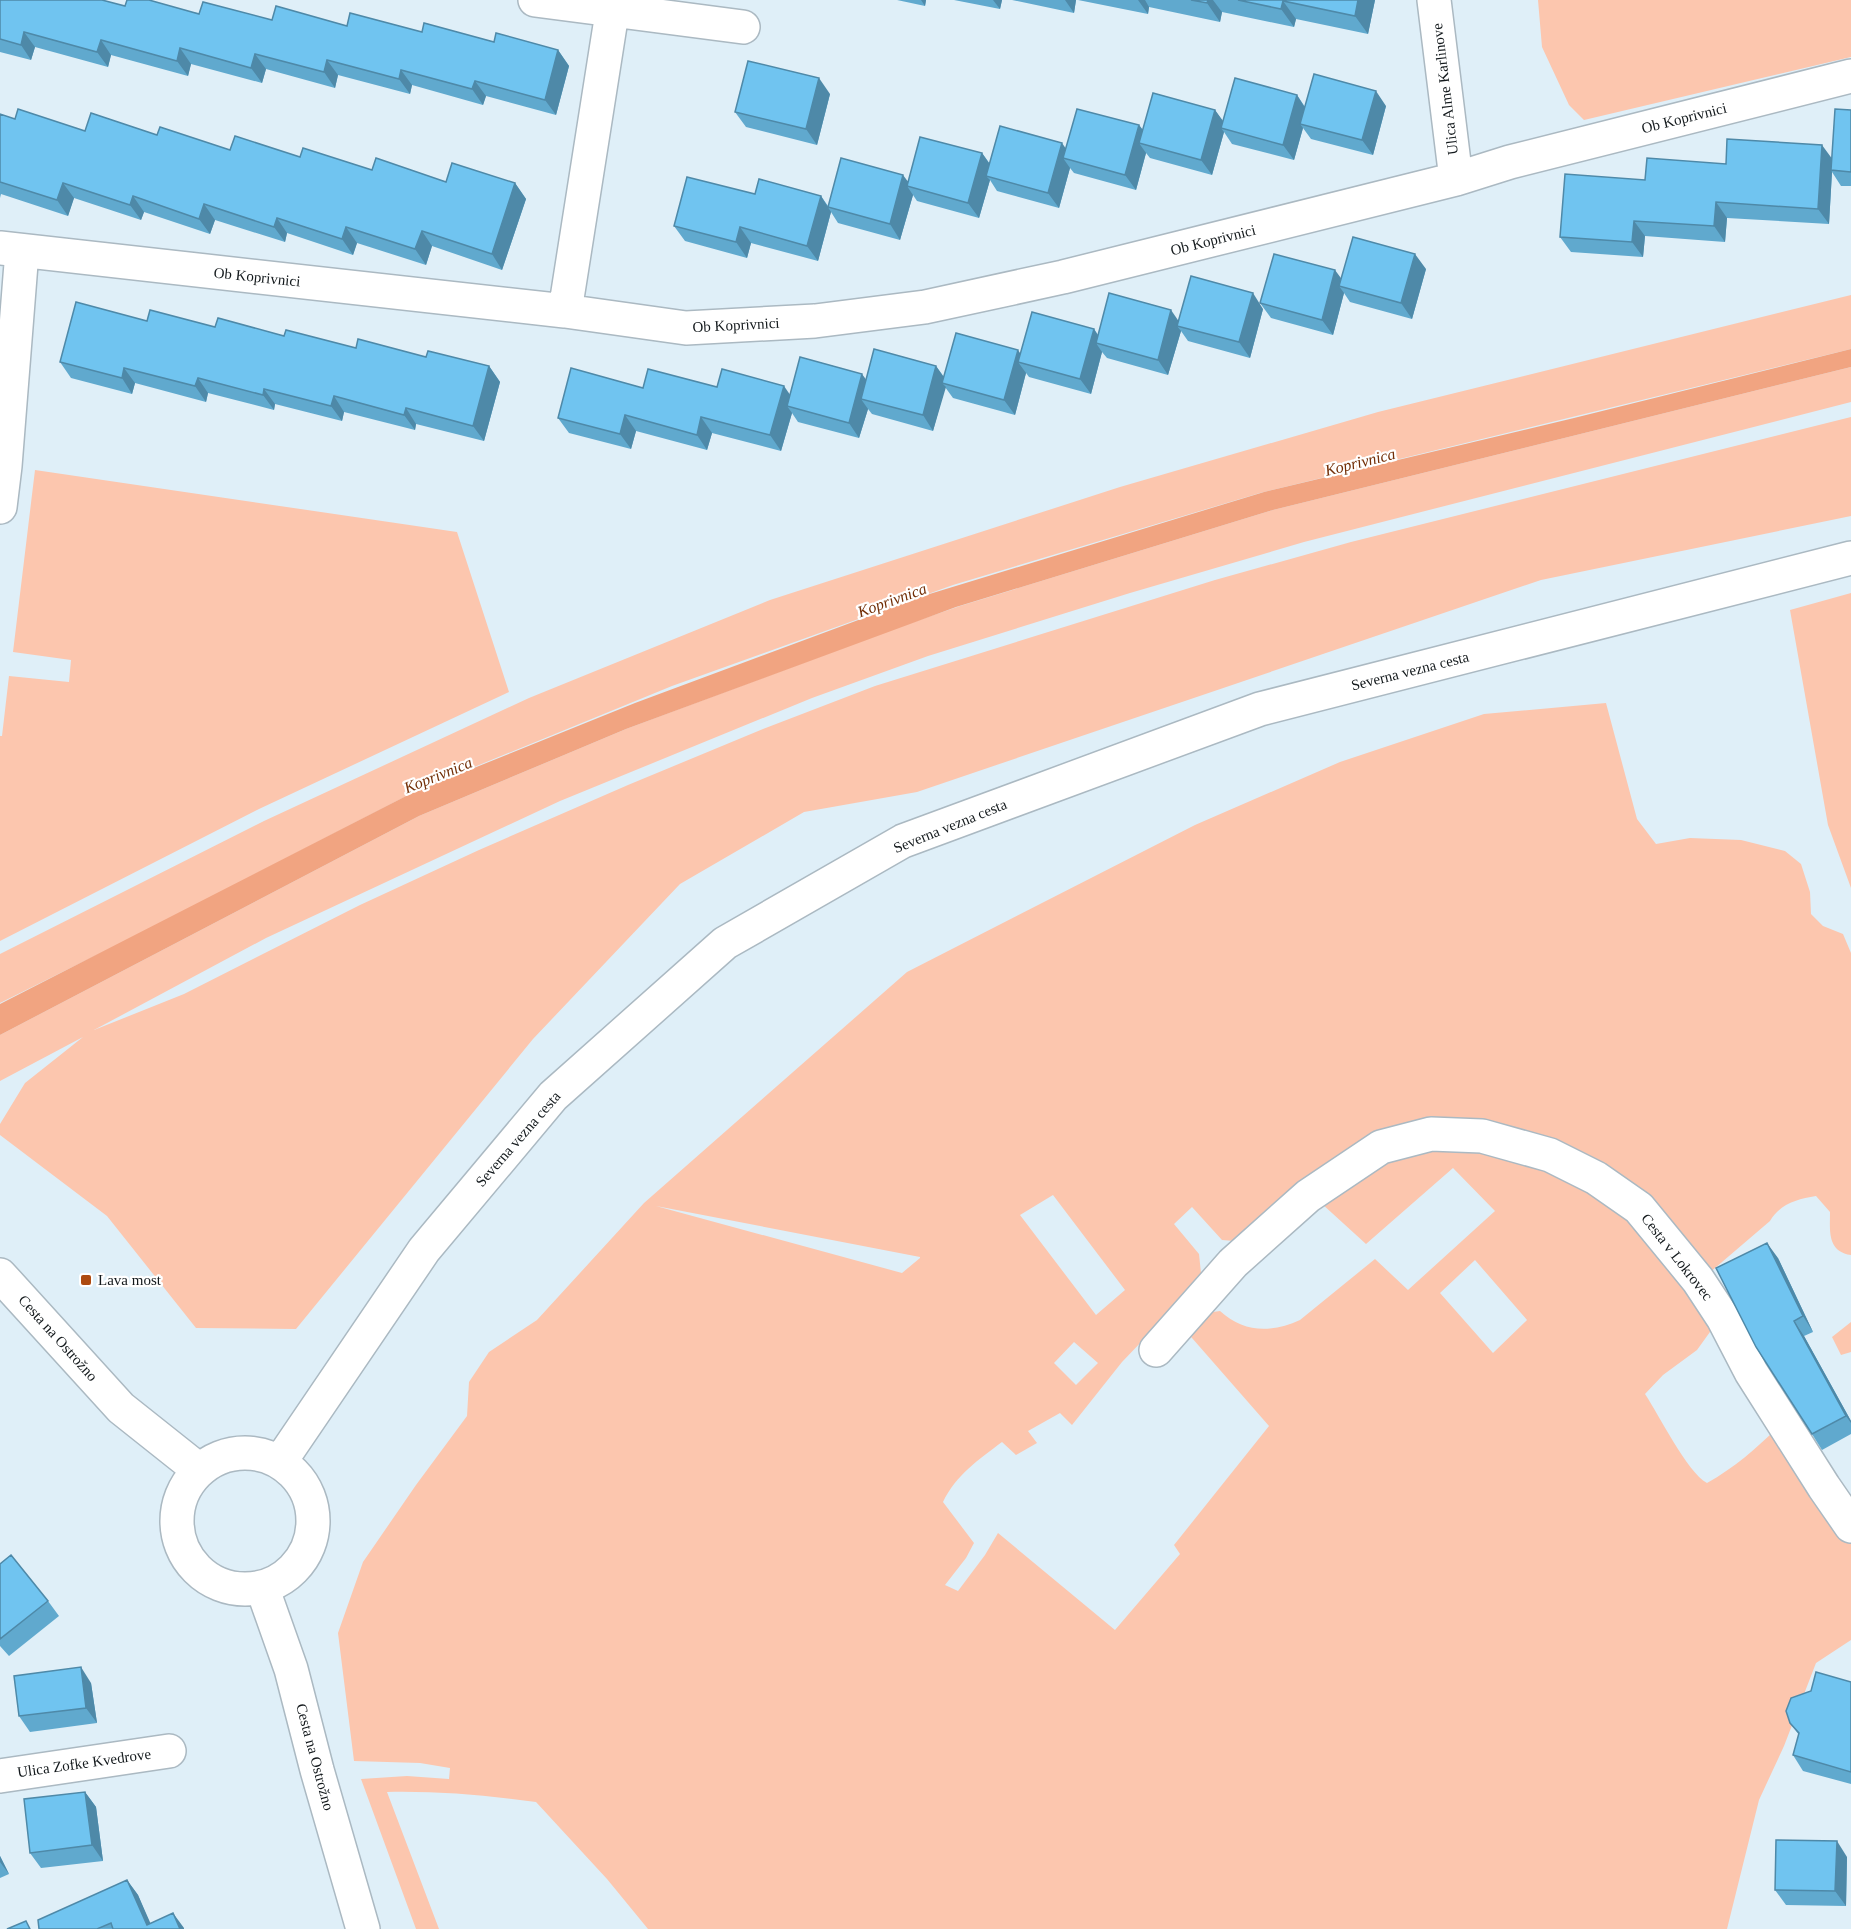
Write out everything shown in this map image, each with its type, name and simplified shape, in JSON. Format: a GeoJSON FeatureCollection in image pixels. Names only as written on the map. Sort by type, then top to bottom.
{"type":"FeatureCollection","features":[{"type":"Feature","properties":{"kind":"street"},"geometry":{"type":"LineString","coordinates":[[535,0],[613,5],[743,27]]}},
{"type":"Feature","properties":{"kind":"street","name":"Ulica Alme Karlinove"},"geometry":{"type":"LineString","coordinates":[[1434,0],[1456,179]]}},
{"type":"Feature","properties":{"kind":"street"},"geometry":{"type":"LineString","coordinates":[[565,311],[613,5]]}},
{"type":"Feature","properties":{"kind":"street","name":"Ob Koprivnici"},"geometry":{"type":"LineString","coordinates":[[0,507],[11,250],[565,311],[686,328],[815,321],[925,308],[1063,277],[1456,179],[1510,162],[1851,76]]}},
{"type":"Feature","properties":{"kind":"street","name":"Severna vezna cesta"},"geometry":{"type":"LineString","coordinates":[[280,1462],[424,1250],[553,1096],[725,943],[903,842],[1260,709],[1851,558]]}},
{"type":"Feature","properties":{"kind":"street","name":"Cesta v Lokrovec"},"geometry":{"type":"LineString","coordinates":[[1156,1350],[1233,1263],[1308,1196],[1381,1147],[1431,1134],[1482,1136],[1550,1155],[1596,1178],[1639,1208],[1698,1280],[1723,1318],[1751,1372],[1851,1526]]}},
{"type":"Feature","properties":{"kind":"street","name":"Cesta na Ostrožno"},"geometry":{"type":"LineString","coordinates":[[0,1275],[122,1408],[199,1470]]}},
{"type":"Feature","properties":{"kind":"street"},"geometry":{"type":"LineString","coordinates":[[238,1452],[260,1454],[280,1462],[297,1476],[309,1495],[313,1518],[310,1541],[300,1562],[283,1578],[262,1587],[238,1589],[216,1583],[197,1570],[183,1551],[177,1529],[177,1508],[185,1487],[199,1470],[217,1458],[238,1452]]}},
{"type":"Feature","properties":{"kind":"street","name":"Cesta na Ostrožno"},"geometry":{"type":"LineString","coordinates":[[262,1587],[291,1669],[317,1770],[363,1929]]}},
{"type":"Feature","properties":{"kind":"street","name":"Ulica Zofke Kvedrove"},"geometry":{"type":"LineString","coordinates":[[0,1776],[169,1751]]}},
{"type":"Feature","properties":{"kind":"shaded area"},"geometry":{"type":"Polygon","coordinates":[[[1538,0],[1851,0],[1851,57],[1584,120],[1569,105],[1542,47],[1538,0]]]}},
{"type":"Feature","properties":{"kind":"shaded area"},"geometry":{"type":"Polygon","coordinates":[[[1851,295],[1851,349],[1260,493],[953,585],[672,686],[418,790],[159,924],[0,1003],[0,954],[264,821],[529,698],[770,600],[1120,487],[1378,412],[1851,295]]]}},
{"type":"Feature","properties":{"kind":"shaded area"},"geometry":{"type":"Polygon","coordinates":[[[1851,349],[1851,367],[1273,510],[956,607],[626,729],[419,816],[0,1035],[0,1004],[412,793],[635,703],[923,596],[1264,492],[1851,349]]]}},
{"type":"Feature","properties":{"kind":"shaded area"},"geometry":{"type":"Polygon","coordinates":[[[1851,367],[1851,402],[1304,542],[928,656],[812,698],[560,801],[266,938],[94,1030],[184,994],[360,905],[479,850],[763,729],[875,686],[1215,580],[1351,542],[1851,417],[1851,516],[1541,580],[917,792],[804,812],[680,884],[533,1039],[296,1329],[196,1328],[107,1216],[0,1135],[0,1124],[25,1083],[83,1037],[0,1081],[0,1035],[419,816],[626,729],[960,606],[1273,510],[1851,367]]]}},
{"type":"Feature","properties":{"kind":"shaded area"},"geometry":{"type":"Polygon","coordinates":[[[35,470],[457,532],[509,692],[259,809],[0,941],[0,736],[2,736],[9,676],[69,682],[71,660],[13,652],[35,470]]]}},
{"type":"Feature","properties":{"kind":"shaded area"},"geometry":{"type":"Polygon","coordinates":[[[1851,593],[1851,888],[1828,825],[1790,610],[1851,593]]]}},
{"type":"Feature","properties":{"kind":"shaded area"},"geometry":{"type":"Polygon","coordinates":[[[1606,703],[1637,819],[1656,844],[1690,838],[1741,840],[1785,851],[1801,864],[1810,892],[1811,914],[1823,926],[1843,934],[1851,953],[1851,1255],[1843,1253],[1834,1245],[1830,1233],[1830,1212],[1816,1196],[1784,1206],[1770,1221],[1708,1274],[1646,1206],[1431,1129],[1246,1242],[1222,1240],[1192,1207],[1174,1224],[1199,1254],[1201,1273],[1192,1289],[1122,1362],[1072,1425],[1060,1413],[1028,1431],[1037,1443],[1016,1455],[1002,1442],[968,1469],[948,1492],[943,1502],[974,1543],[966,1558],[945,1585],[958,1591],[998,1533],[1115,1630],[1180,1554],[1174,1545],[1269,1426],[1185,1330],[1206,1313],[1220,1311],[1239,1324],[1258,1329],[1279,1327],[1300,1320],[1375,1259],[1408,1290],[1495,1211],[1453,1168],[1366,1244],[1321,1203],[1392,1156],[1464,1146],[1532,1166],[1570,1181],[1626,1215],[1715,1325],[1697,1350],[1663,1375],[1645,1394],[1691,1467],[1707,1483],[1745,1457],[1779,1426],[1851,1539],[1851,1640],[1816,1663],[1784,1746],[1759,1800],[1727,1929],[648,1929],[607,1879],[536,1802],[461,1794],[387,1792],[439,1929],[416,1929],[361,1779],[407,1776],[449,1779],[450,1768],[420,1763],[354,1761],[338,1633],[363,1562],[467,1416],[469,1382],[489,1352],[537,1320],[644,1203],[907,972],[1195,825],[1340,762],[1484,714],[1606,703]],[[1053,1195],[1020,1215],[1096,1315],[1125,1290],[1053,1195]],[[656,1206],[902,1273],[920,1257],[656,1206]],[[1475,1260],[1440,1293],[1493,1353],[1527,1320],[1475,1260]],[[1074,1342],[1054,1363],[1076,1385],[1098,1363],[1074,1342]]]}},
{"type":"Feature","properties":{"kind":"shaded area"},"geometry":{"type":"Polygon","coordinates":[[[1851,1322],[1851,1352],[1841,1355],[1832,1337],[1851,1322]]]}},
{"type":"Feature","properties":{"kind":"building"},"geometry":{"type":"Polygon","coordinates":[[[0,0],[102,0],[125,6],[127,0],[149,0],[199,14],[203,2],[272,20],[276,6],[347,26],[350,13],[422,32],[424,23],[494,42],[496,33],[558,50],[545,100],[475,81],[472,89],[401,70],[399,79],[327,60],[324,72],[255,54],[251,68],[180,48],[177,61],[101,40],[97,52],[24,32],[21,45],[0,39],[0,0]]]}},
{"type":"Feature","properties":{"kind":"building"},"geometry":{"type":"Polygon","coordinates":[[[1191,0],[1208,0],[1207,3],[1191,0]]]}},
{"type":"Feature","properties":{"kind":"building"},"geometry":{"type":"Polygon","coordinates":[[[1238,0],[1358,0],[1355,16],[1283,1],[1281,9],[1238,0]]]}},
{"type":"Feature","properties":{"kind":"building"},"geometry":{"type":"Polygon","coordinates":[[[748,61],[819,78],[806,129],[735,112],[748,61]]]}},
{"type":"Feature","properties":{"kind":"building"},"geometry":{"type":"Polygon","coordinates":[[[1314,74],[1376,91],[1362,140],[1300,124],[1314,74]]]}},
{"type":"Feature","properties":{"kind":"building"},"geometry":{"type":"Polygon","coordinates":[[[1235,78],[1297,95],[1283,145],[1221,128],[1235,78]]]}},
{"type":"Feature","properties":{"kind":"building"},"geometry":{"type":"Polygon","coordinates":[[[1153,93],[1215,110],[1201,160],[1139,143],[1153,93]]]}},
{"type":"Feature","properties":{"kind":"building"},"geometry":{"type":"Polygon","coordinates":[[[18,109],[85,131],[91,113],[157,135],[160,127],[230,150],[235,136],[300,157],[303,148],[372,170],[376,158],[446,182],[452,163],[515,183],[492,254],[422,231],[415,249],[346,227],[342,239],[277,218],[274,227],[204,204],[199,219],[133,196],[130,205],[63,183],[57,200],[0,182],[0,114],[15,119],[18,109]]]}},
{"type":"Feature","properties":{"kind":"building"},"geometry":{"type":"Polygon","coordinates":[[[1077,109],[1139,125],[1125,175],[1063,158],[1077,109]]]}},
{"type":"Feature","properties":{"kind":"building"},"geometry":{"type":"Polygon","coordinates":[[[1835,109],[1851,110],[1851,172],[1831,170],[1835,109]]]}},
{"type":"Feature","properties":{"kind":"building"},"geometry":{"type":"Polygon","coordinates":[[[1000,126],[1062,143],[1048,193],[986,176],[1000,126]]]}},
{"type":"Feature","properties":{"kind":"building"},"geometry":{"type":"Polygon","coordinates":[[[920,137],[982,153],[968,203],[907,186],[920,137]]]}},
{"type":"Feature","properties":{"kind":"building"},"geometry":{"type":"Polygon","coordinates":[[[1727,139],[1822,145],[1818,209],[1716,202],[1714,226],[1634,221],[1632,242],[1560,237],[1565,174],[1645,180],[1647,158],[1726,164],[1727,139]]]}},
{"type":"Feature","properties":{"kind":"building"},"geometry":{"type":"Polygon","coordinates":[[[841,158],[903,175],[890,224],[828,207],[841,158]]]}},
{"type":"Feature","properties":{"kind":"building"},"geometry":{"type":"Polygon","coordinates":[[[687,177],[755,194],[759,179],[821,196],[807,246],[740,227],[736,242],[674,226],[687,177]]]}},
{"type":"Feature","properties":{"kind":"building"},"geometry":{"type":"Polygon","coordinates":[[[1353,237],[1415,254],[1401,303],[1339,286],[1353,237]]]}},
{"type":"Feature","properties":{"kind":"building"},"geometry":{"type":"Polygon","coordinates":[[[1274,254],[1335,270],[1322,320],[1260,303],[1274,254]]]}},
{"type":"Feature","properties":{"kind":"building"},"geometry":{"type":"Polygon","coordinates":[[[1191,276],[1253,293],[1239,342],[1177,326],[1191,276]]]}},
{"type":"Feature","properties":{"kind":"building"},"geometry":{"type":"Polygon","coordinates":[[[1109,293],[1171,310],[1158,360],[1096,343],[1109,293]]]}},
{"type":"Feature","properties":{"kind":"building"},"geometry":{"type":"Polygon","coordinates":[[[76,302],[147,321],[150,310],[215,327],[218,318],[284,336],[286,330],[356,348],[358,339],[426,357],[428,351],[489,366],[473,426],[406,408],[404,415],[334,396],[331,406],[264,389],[263,395],[198,378],[195,386],[124,368],[122,378],[60,362],[76,302]]]}},
{"type":"Feature","properties":{"kind":"building"},"geometry":{"type":"Polygon","coordinates":[[[1032,312],[1094,329],[1080,379],[1018,362],[1032,312]]]}},
{"type":"Feature","properties":{"kind":"building"},"geometry":{"type":"Polygon","coordinates":[[[956,333],[1018,350],[1004,400],[942,383],[956,333]]]}},
{"type":"Feature","properties":{"kind":"building"},"geometry":{"type":"Polygon","coordinates":[[[874,349],[936,366],[923,415],[861,399],[874,349]]]}},
{"type":"Feature","properties":{"kind":"building"},"geometry":{"type":"Polygon","coordinates":[[[800,357],[862,374],[849,423],[787,406],[800,357]]]}},
{"type":"Feature","properties":{"kind":"building"},"geometry":{"type":"Polygon","coordinates":[[[571,368],[643,388],[648,369],[717,387],[722,369],[784,386],[770,435],[701,417],[697,435],[625,415],[620,434],[558,418],[571,368]]]}},
{"type":"Feature","properties":{"kind":"building"},"geometry":{"type":"Polygon","coordinates":[[[1767,1243],[1803,1316],[1794,1321],[1846,1416],[1812,1434],[1756,1347],[1716,1268],[1767,1243]]]}},
{"type":"Feature","properties":{"kind":"building"},"geometry":{"type":"Polygon","coordinates":[[[11,1555],[48,1601],[0,1639],[0,1564],[11,1555]]]}},
{"type":"Feature","properties":{"kind":"building"},"geometry":{"type":"Polygon","coordinates":[[[81,1667],[86,1708],[19,1716],[14,1676],[81,1667]]]}},
{"type":"Feature","properties":{"kind":"building"},"geometry":{"type":"Polygon","coordinates":[[[1816,1672],[1851,1682],[1851,1772],[1793,1755],[1799,1733],[1790,1723],[1786,1711],[1791,1698],[1811,1691],[1816,1672]]]}},
{"type":"Feature","properties":{"kind":"building"},"geometry":{"type":"Polygon","coordinates":[[[85,1792],[92,1845],[30,1853],[24,1799],[85,1792]]]}},
{"type":"Feature","properties":{"kind":"building"},"geometry":{"type":"Polygon","coordinates":[[[1776,1840],[1837,1841],[1835,1891],[1775,1890],[1776,1840]]]}},
{"type":"Feature","properties":{"kind":"building"},"geometry":{"type":"Polygon","coordinates":[[[127,1880],[147,1925],[173,1913],[180,1929],[113,1929],[111,1923],[97,1929],[39,1929],[38,1920],[127,1880]]]}},
{"type":"Feature","properties":{"kind":"building"},"geometry":{"type":"Polygon","coordinates":[[[26,1921],[30,1929],[7,1929],[26,1921]]]}},
{"type":"Feature","properties":{"kind":"place","name":"Lava most"},"geometry":{"type":"Point","coordinates":[86,1280]}},
{"type":"Feature","properties":{"kind":"water label","name":"Koprivnica"},"geometry":{"type":"Point","coordinates":[1360,462]}},
{"type":"Feature","properties":{"kind":"water label","name":"Koprivnica"},"geometry":{"type":"Point","coordinates":[892,600]}},
{"type":"Feature","properties":{"kind":"water label","name":"Koprivnica"},"geometry":{"type":"Point","coordinates":[438,775]}}]}
